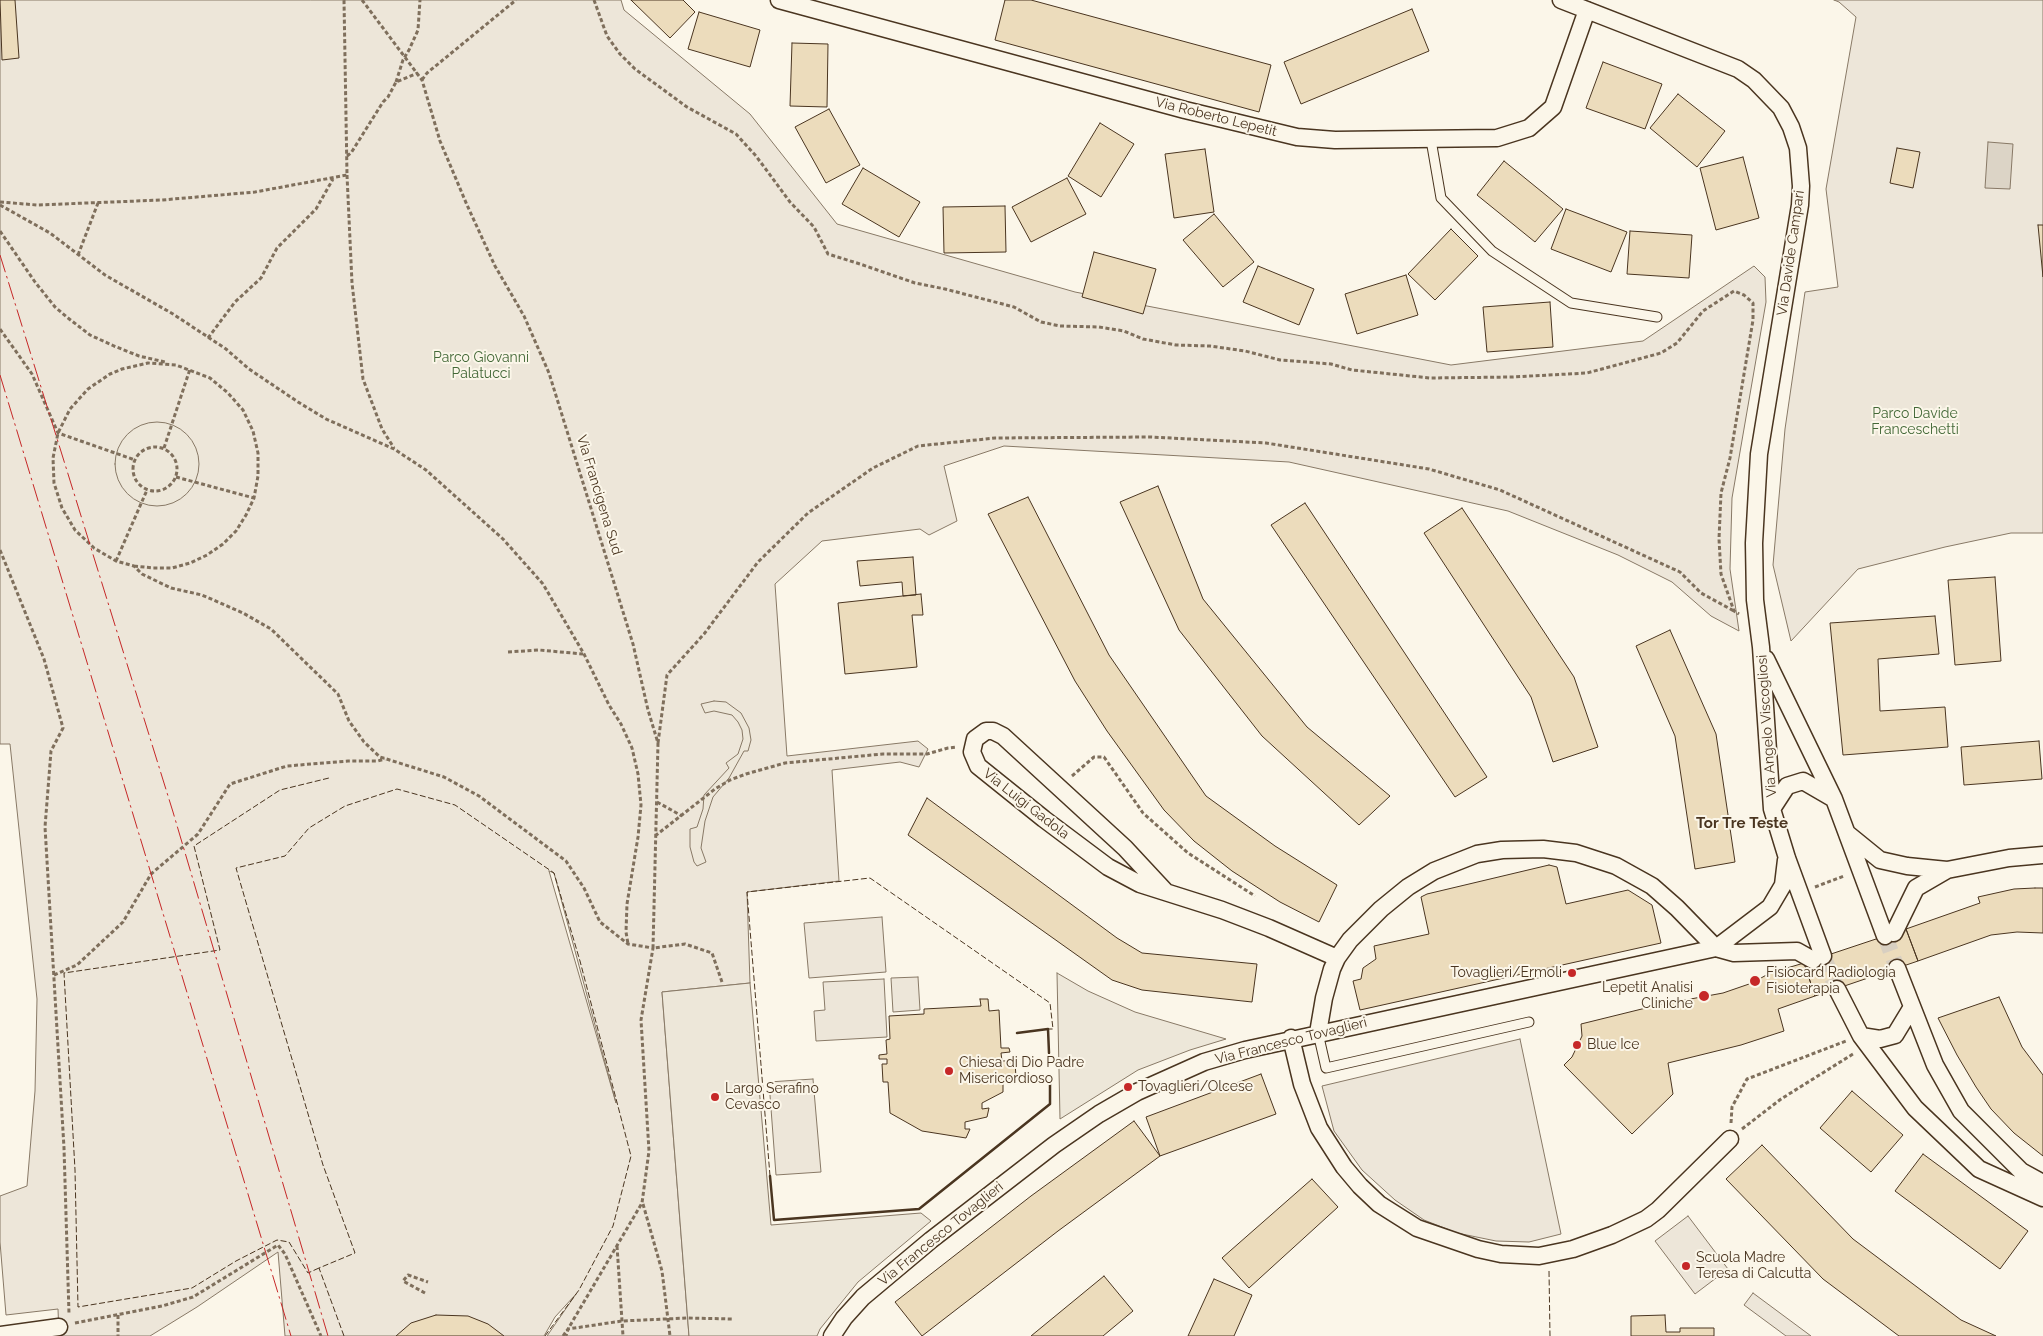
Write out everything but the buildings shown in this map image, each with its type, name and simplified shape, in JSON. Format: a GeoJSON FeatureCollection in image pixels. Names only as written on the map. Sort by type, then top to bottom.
{"type":"FeatureCollection","features":[{"type":"Feature","properties":{"kind":"street","name":"Via Roberto Lepetit"},"geometry":{"type":"LineString","coordinates":[[779,0],[1185,110],[1297,137],[1335,140],[1497,138],[1529,128],[1553,107],[1587,10]]}},
{"type":"Feature","properties":{"kind":"street","name":"Via Davide Campari"},"geometry":{"type":"LineString","coordinates":[[1561,0],[1738,69],[1754,80],[1781,108],[1792,126],[1798,148],[1801,186],[1800,206],[1759,454],[1754,543],[1755,600],[1761,647]]}},
{"type":"Feature","properties":{"kind":"street","name":"Via Angelo Viscogliosi"},"geometry":{"type":"LineString","coordinates":[[1761,647],[1779,690],[1834,799],[1860,870],[1890,934],[1916,888],[1947,870]]}},
{"type":"Feature","properties":{"kind":"street","name":"Via Angelo Viscogliosi"},"geometry":{"type":"LineString","coordinates":[[1716,948],[1734,952],[1797,951],[1818,958],[1800,892],[1772,809],[1761,647]]}},
{"type":"Feature","properties":{"kind":"street","name":"Via Luigi Gadola"},"geometry":{"type":"LineString","coordinates":[[1165,891],[1124,848],[1003,736],[993,731],[986,731],[979,735],[972,746],[974,760],[978,766],[1108,867],[1140,884],[1269,928],[1337,958]]}},
{"type":"Feature","properties":{"kind":"street"},"geometry":{"type":"LineString","coordinates":[[1772,809],[1787,786],[1803,781],[1834,799]]}},
{"type":"Feature","properties":{"kind":"street"},"geometry":{"type":"LineString","coordinates":[[1845,831],[1880,860],[1907,866],[1947,870],[2009,858],[2043,855]]}},
{"type":"Feature","properties":{"kind":"street"},"geometry":{"type":"LineString","coordinates":[[1318,1033],[1324,998],[1337,958],[1350,940],[1394,897],[1424,877],[1477,854],[1528,848],[1576,853],[1606,862],[1627,871],[1652,886],[1670,901],[1716,948],[1770,907],[1783,885],[1787,858]]}},
{"type":"Feature","properties":{"kind":"street","name":"Via Francesco Tovaglieri"},"geometry":{"type":"LineString","coordinates":[[832,1336],[853,1308],[875,1286],[1026,1166],[1099,1114],[1136,1092],[1204,1062],[1292,1038],[1716,948]]}},
{"type":"Feature","properties":{"kind":"street"},"geometry":{"type":"LineString","coordinates":[[1897,968],[1935,1064],[1961,1111],[2021,1171],[2043,1183]]}},
{"type":"Feature","properties":{"kind":"street"},"geometry":{"type":"LineString","coordinates":[[1837,989],[1864,1040],[1915,1108],[1980,1168],[2043,1198]]}},
{"type":"Feature","properties":{"kind":"street"},"geometry":{"type":"LineString","coordinates":[[1864,1040],[1895,1035],[1912,1007]]}},
{"type":"Feature","properties":{"kind":"street"},"geometry":{"type":"LineString","coordinates":[[1292,1038],[1302,1084],[1319,1128],[1344,1167],[1360,1186],[1379,1204],[1417,1228],[1478,1249],[1501,1254],[1539,1256],[1573,1249],[1612,1235],[1646,1219],[1658,1210],[1730,1139]]}},
{"type":"Feature","properties":{"kind":"street"},"geometry":{"type":"LineString","coordinates":[[0,1335],[64,1326]]}},
{"type":"Feature","properties":{"kind":"lane"},"geometry":{"type":"LineString","coordinates":[[1431,140],[1441,198],[1492,251],[1571,303],[1657,316]]}},
{"type":"Feature","properties":{"kind":"lane"},"geometry":{"type":"LineString","coordinates":[[1318,1033],[1326,1068],[1529,1022]]}},
{"type":"Feature","properties":{"kind":"path"},"geometry":{"type":"LineString","coordinates":[[344,0],[347,175],[352,284],[363,379],[382,429],[394,449]]}},
{"type":"Feature","properties":{"kind":"path","name":"Via Francigena Sud"},"geometry":{"type":"LineString","coordinates":[[362,0],[422,80],[440,141],[467,204],[495,266],[524,316],[549,373],[633,644],[648,710],[658,743],[652,948],[641,1020],[649,1151],[642,1204]]}},
{"type":"Feature","properties":{"kind":"path"},"geometry":{"type":"LineString","coordinates":[[347,157],[388,97],[396,82],[403,60],[406,58],[418,30],[420,0]]}},
{"type":"Feature","properties":{"kind":"path"},"geometry":{"type":"LineString","coordinates":[[422,80],[427,73],[516,0]]}},
{"type":"Feature","properties":{"kind":"path"},"geometry":{"type":"LineString","coordinates":[[594,0],[607,36],[620,54],[635,69],[688,107],[736,134],[756,156],[790,202],[814,227],[828,254],[914,284],[945,289],[1014,307],[1042,322],[1060,326],[1099,327],[1124,331],[1142,339],[1176,345],[1210,346],[1245,351],[1280,360],[1331,364],[1352,370],[1430,378],[1512,377],[1588,374],[1661,353],[1677,343],[1703,311],[1734,292],[1744,295],[1753,303],[1753,320],[1730,458],[1721,493],[1719,539],[1721,574],[1734,611]]}},
{"type":"Feature","properties":{"kind":"path"},"geometry":{"type":"LineString","coordinates":[[396,82],[418,73]]}},
{"type":"Feature","properties":{"kind":"path"},"geometry":{"type":"LineString","coordinates":[[0,203],[137,202],[255,192],[347,175]]}},
{"type":"Feature","properties":{"kind":"path"},"geometry":{"type":"LineString","coordinates":[[208,338],[235,302],[261,278],[277,248],[316,209],[333,178]]}},
{"type":"Feature","properties":{"kind":"path"},"geometry":{"type":"LineString","coordinates":[[0,203],[50,233],[105,275],[173,314],[226,349],[249,368],[326,419],[394,449],[426,470],[503,539],[543,584],[584,654],[632,748],[638,774],[641,805],[638,837],[627,904],[626,932],[628,944]]}},
{"type":"Feature","properties":{"kind":"path"},"geometry":{"type":"LineString","coordinates":[[78,255],[98,203]]}},
{"type":"Feature","properties":{"kind":"path"},"geometry":{"type":"LineString","coordinates":[[0,231],[35,282],[55,307],[68,318],[90,335],[114,346],[139,356],[176,365],[190,369],[210,378],[228,393],[246,417],[253,431],[258,453],[258,476],[254,498],[236,531],[223,544],[207,555],[190,563],[172,568],[134,566],[116,561],[94,548],[75,530],[62,508],[54,483],[53,458],[58,433],[63,420],[78,398],[110,374],[122,368],[148,363],[176,365]]}},
{"type":"Feature","properties":{"kind":"path"},"geometry":{"type":"LineString","coordinates":[[0,329],[32,374],[58,433],[134,460]]}},
{"type":"Feature","properties":{"kind":"path"},"geometry":{"type":"LineString","coordinates":[[164,448],[190,369]]}},
{"type":"Feature","properties":{"kind":"path"},"geometry":{"type":"LineString","coordinates":[[658,743],[667,675],[704,634],[758,562],[808,513],[873,468],[918,446],[996,438],[1151,437],[1266,443],[1429,468],[1500,490],[1680,572],[1701,593],[1759,627]]}},
{"type":"Feature","properties":{"kind":"path"},"geometry":{"type":"LineString","coordinates":[[150,447],[164,448],[175,457],[178,471],[176,478],[167,488],[154,491],[147,490],[136,481],[133,467],[134,460],[138,454],[150,447]]}},
{"type":"Feature","properties":{"kind":"path"},"geometry":{"type":"LineString","coordinates":[[176,478],[254,498]]}},
{"type":"Feature","properties":{"kind":"path"},"geometry":{"type":"LineString","coordinates":[[116,561],[147,490]]}},
{"type":"Feature","properties":{"kind":"path"},"geometry":{"type":"LineString","coordinates":[[0,550],[44,660],[63,728],[51,751],[45,827],[64,1148],[64,1326],[193,1297],[278,1245],[285,1254],[321,1336]]}},
{"type":"Feature","properties":{"kind":"path"},"geometry":{"type":"LineString","coordinates":[[134,566],[142,574],[171,588],[202,595],[243,613],[271,629],[338,694],[349,721],[364,742],[380,757],[444,777],[479,796],[566,861],[584,888],[600,922],[628,944],[652,948],[685,944],[712,953],[722,982]]}},
{"type":"Feature","properties":{"kind":"path"},"geometry":{"type":"LineString","coordinates":[[508,652],[538,650],[584,654]]}},
{"type":"Feature","properties":{"kind":"path"},"geometry":{"type":"LineString","coordinates":[[655,836],[715,789],[730,780],[785,763],[883,754],[928,754],[948,748],[972,746]]}},
{"type":"Feature","properties":{"kind":"path"},"geometry":{"type":"LineString","coordinates":[[1060,787],[1094,757],[1104,757],[1143,813],[1188,853],[1255,896]]}},
{"type":"Feature","properties":{"kind":"path"},"geometry":{"type":"LineString","coordinates":[[54,975],[77,965],[123,922],[151,874],[198,834],[230,784],[287,766],[385,759]]}},
{"type":"Feature","properties":{"kind":"path"},"geometry":{"type":"LineString","coordinates":[[657,802],[682,816]]}},
{"type":"Feature","properties":{"kind":"path"},"geometry":{"type":"LineString","coordinates":[[1800,892],[1860,870]]}},
{"type":"Feature","properties":{"kind":"path"},"geometry":{"type":"LineString","coordinates":[[1730,1139],[1732,1107],[1747,1079],[1864,1040]]}},
{"type":"Feature","properties":{"kind":"path"},"geometry":{"type":"LineString","coordinates":[[1730,1139],[1781,1099],[1864,1040]]}},
{"type":"Feature","properties":{"kind":"path"},"geometry":{"type":"LineString","coordinates":[[565,1336],[642,1204]]}},
{"type":"Feature","properties":{"kind":"path"},"geometry":{"type":"LineString","coordinates":[[642,1204],[662,1271],[670,1336]]}},
{"type":"Feature","properties":{"kind":"path"},"geometry":{"type":"LineString","coordinates":[[617,1245],[623,1336]]}},
{"type":"Feature","properties":{"kind":"path"},"geometry":{"type":"LineString","coordinates":[[425,1293],[403,1281],[408,1275],[428,1282]]}},
{"type":"Feature","properties":{"kind":"path"},"geometry":{"type":"LineString","coordinates":[[118,1315],[118,1336]]}},
{"type":"Feature","properties":{"kind":"path"},"geometry":{"type":"LineString","coordinates":[[568,1329],[622,1321],[734,1319]]}},
{"type":"Feature","properties":{"kind":"green space","name":"Parco Giovanni Palatucci"},"geometry":{"type":"Polygon","coordinates":[[[0,0],[621,0],[624,10],[750,114],[837,224],[1075,292],[1451,365],[1643,341],[1754,266],[1765,277],[1766,302],[1732,498],[1730,569],[1739,631],[1711,616],[1672,582],[1618,555],[1508,511],[1289,462],[1004,446],[944,466],[957,521],[929,535],[920,529],[822,541],[775,584],[787,756],[918,741],[928,749],[919,767],[900,762],[832,770],[839,881],[747,892],[750,983],[662,992],[689,1336],[547,1336],[576,1294],[555,1317],[544,1336],[285,1336],[278,1252],[197,1307],[150,1336],[59,1336],[58,1309],[6,1315],[0,1242],[0,1196],[27,1186],[35,1091],[37,999],[10,744],[0,744],[0,0]],[[549,871],[616,1103],[554,873],[549,871]]]}},
{"type":"Feature","properties":{"kind":"green space","name":"Parco Davide Franceschetti"},"geometry":{"type":"Polygon","coordinates":[[[1834,0],[2043,0],[2043,533],[2011,533],[1858,569],[1791,641],[1773,565],[1785,429],[1805,292],[1838,287],[1826,189],[1856,17],[1834,0]]]}},
{"type":"Feature","properties":{"kind":"green space"},"geometry":{"type":"Polygon","coordinates":[[[882,917],[886,972],[809,978],[804,923],[882,917]]]}},
{"type":"Feature","properties":{"kind":"green space"},"geometry":{"type":"Polygon","coordinates":[[[918,977],[920,1010],[893,1012],[891,978],[918,977]]]}},
{"type":"Feature","properties":{"kind":"green space"},"geometry":{"type":"Polygon","coordinates":[[[884,979],[887,1037],[816,1041],[814,1011],[825,1010],[823,982],[884,979]]]}},
{"type":"Feature","properties":{"kind":"green space"},"geometry":{"type":"Polygon","coordinates":[[[1520,1039],[1561,1234],[1529,1242],[1496,1241],[1457,1233],[1424,1220],[1395,1200],[1362,1170],[1334,1131],[1322,1086],[1520,1039]]]}},
{"type":"Feature","properties":{"kind":"green space"},"geometry":{"type":"Polygon","coordinates":[[[813,1079],[821,1172],[776,1175],[769,1082],[813,1079]]]}},
{"type":"Feature","properties":{"kind":"green space"},"geometry":{"type":"Polygon","coordinates":[[[1688,1216],[1728,1269],[1695,1294],[1655,1241],[1688,1216]]]}},
{"type":"Feature","properties":{"kind":"green space"},"geometry":{"type":"Polygon","coordinates":[[[1753,1293],[1811,1336],[1786,1336],[1744,1305],[1753,1293]]]}},
{"type":"Feature","properties":{"kind":"shaded area"},"geometry":{"type":"Polygon","coordinates":[[[1988,142],[2013,144],[2010,189],[1985,188],[1988,142]]]}},
{"type":"Feature","properties":{"kind":"shaded area"},"geometry":{"type":"Polygon","coordinates":[[[157,422],[173,425],[187,434],[196,448],[199,464],[196,480],[187,494],[173,503],[157,506],[141,503],[127,494],[118,480],[115,464],[118,448],[127,434],[141,425],[157,422]]]}},
{"type":"Feature","properties":{"kind":"shaded area"},"geometry":{"type":"Polygon","coordinates":[[[714,701],[726,702],[741,713],[749,728],[751,740],[748,751],[744,751],[729,778],[713,797],[705,821],[701,848],[706,862],[697,866],[690,847],[690,829],[697,827],[703,809],[704,795],[729,768],[726,763],[738,754],[743,739],[742,730],[732,715],[714,711],[705,713],[701,704],[714,701]]]}},
{"type":"Feature","properties":{"kind":"shaded area"},"geometry":{"type":"Polygon","coordinates":[[[1057,973],[1088,991],[1135,1012],[1226,1039],[1190,1050],[1138,1070],[1060,1119],[1057,973]]]}},
{"type":"Feature","properties":{"kind":"shaded area","name":"Largo Serafino Cevasco"},"geometry":{"type":"Polygon","coordinates":[[[750,983],[771,1225],[921,1213],[931,1221],[858,1282],[820,1329],[817,1336],[689,1336],[662,992],[750,983]]]}},
{"type":"Feature","properties":{"kind":"tunnel"},"geometry":{"type":"LineString","coordinates":[[1885,936],[1897,968]]}},
{"type":"Feature","properties":{"kind":"tunnel"},"geometry":{"type":"LineString","coordinates":[[1823,956],[1837,989]]}},
{"type":"Feature","properties":{"kind":"fence"},"geometry":{"type":"LineString","coordinates":[[319,1268],[308,1273],[289,1242],[277,1240],[236,1261],[192,1288],[78,1307],[75,1170],[64,973],[220,950],[194,846],[280,790],[329,778]]}},
{"type":"Feature","properties":{"kind":"fence"},"geometry":{"type":"LineString","coordinates":[[344,1336],[319,1268],[355,1253],[323,1165],[236,868],[285,856],[309,828],[345,806],[397,789],[455,805],[554,873],[580,961],[631,1156],[613,1226],[579,1290],[545,1336]]}},
{"type":"Feature","properties":{"kind":"fence"},"geometry":{"type":"LineString","coordinates":[[770,1176],[747,892],[870,878],[1050,1003],[1053,1029],[1048,1029]]}},
{"type":"Feature","properties":{"kind":"fence"},"geometry":{"type":"LineString","coordinates":[[1549,1271],[1550,1336]]}},
{"type":"Feature","properties":{"kind":"wall"},"geometry":{"type":"LineString","coordinates":[[1017,1033],[1048,1029],[1049,1053]]}},
{"type":"Feature","properties":{"kind":"wall"},"geometry":{"type":"LineString","coordinates":[[770,1176],[774,1220],[919,1209],[1050,1104],[1050,1084]]}},
{"type":"Feature","properties":{"kind":"power"},"geometry":{"type":"LineString","coordinates":[[0,255],[173,812],[328,1336]]}},
{"type":"Feature","properties":{"kind":"power"},"geometry":{"type":"LineString","coordinates":[[0,375],[291,1336]]}},
{"type":"Feature","properties":{"kind":"place","name":"Tovaglieri/Ermoli"},"geometry":{"type":"Point","coordinates":[1572,973]}},
{"type":"Feature","properties":{"kind":"place","name":"Fisiocard Radiologia Fisioterapia"},"geometry":{"type":"Point","coordinates":[1755,981]}},
{"type":"Feature","properties":{"kind":"place","name":"Lepetit Analisi Cliniche"},"geometry":{"type":"Point","coordinates":[1704,996]}},
{"type":"Feature","properties":{"kind":"place","name":"Blue Ice"},"geometry":{"type":"Point","coordinates":[1577,1045]}},
{"type":"Feature","properties":{"kind":"place","name":"Chiesa di Dio Padre Misericordioso"},"geometry":{"type":"Point","coordinates":[949,1071]}},
{"type":"Feature","properties":{"kind":"place","name":"Tovaglieri/Olcese"},"geometry":{"type":"Point","coordinates":[1128,1087]}},
{"type":"Feature","properties":{"kind":"place","name":"Largo Serafino Cevasco"},"geometry":{"type":"Point","coordinates":[715,1097]}},
{"type":"Feature","properties":{"kind":"place","name":"Scuola Madre Teresa di Calcutta"},"geometry":{"type":"Point","coordinates":[1686,1266]}},
{"type":"Feature","properties":{"kind":"district","name":"Tor Tre Teste"},"geometry":{"type":"Point","coordinates":[1742,823]}}]}
